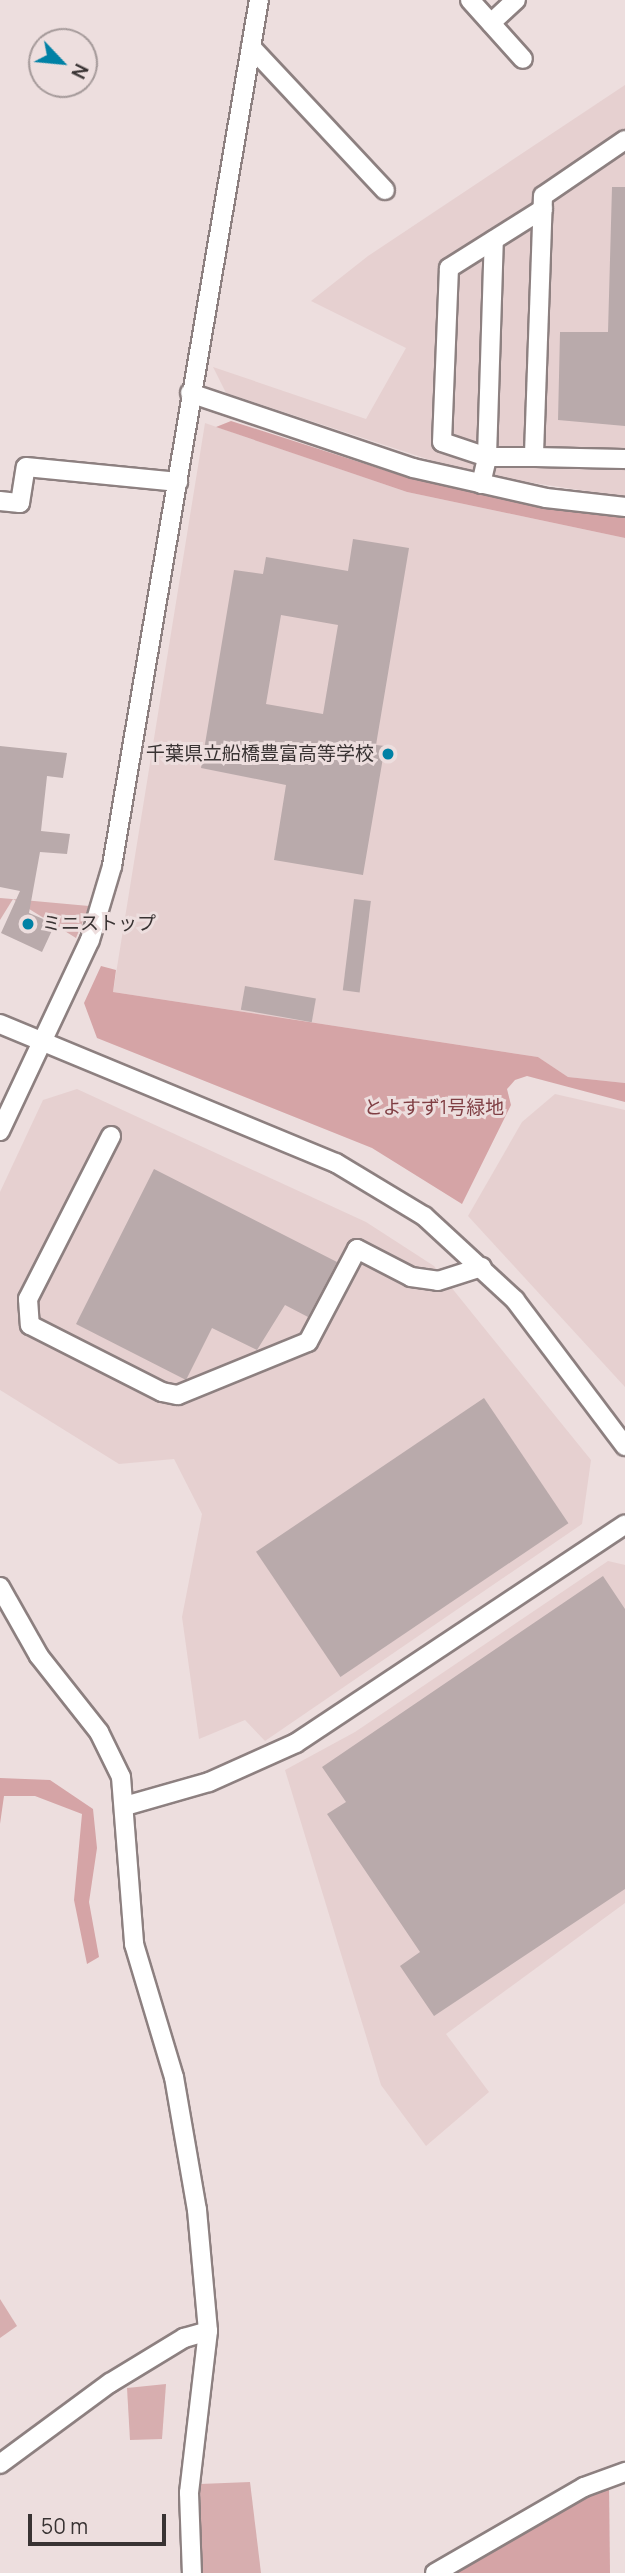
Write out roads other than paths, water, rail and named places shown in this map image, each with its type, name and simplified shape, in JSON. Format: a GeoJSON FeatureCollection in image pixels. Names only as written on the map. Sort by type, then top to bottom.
{"type":"FeatureCollection","features":[{"type":"Feature","properties":{"kind":"street"},"geometry":{"type":"LineString","coordinates":[[0,1131],[90,940],[112,866],[178,482],[190,393],[259,0]]}},
{"type":"Feature","properties":{"kind":"street"},"geometry":{"type":"LineString","coordinates":[[470,0],[523,59]]}},
{"type":"Feature","properties":{"kind":"street"},"geometry":{"type":"LineString","coordinates":[[491,23],[516,0]]}},
{"type":"Feature","properties":{"kind":"street"},"geometry":{"type":"LineString","coordinates":[[251,47],[385,190]]}},
{"type":"Feature","properties":{"kind":"street"},"geometry":{"type":"LineString","coordinates":[[534,457],[543,196],[625,140]]}},
{"type":"Feature","properties":{"kind":"street"},"geometry":{"type":"LineString","coordinates":[[543,209],[449,268],[442,442],[487,457],[625,459]]}},
{"type":"Feature","properties":{"kind":"street"},"geometry":{"type":"LineString","coordinates":[[481,484],[487,457],[494,240]]}},
{"type":"Feature","properties":{"kind":"street"},"geometry":{"type":"LineString","coordinates":[[190,393],[481,484],[625,508]]}},
{"type":"Feature","properties":{"kind":"street"},"geometry":{"type":"LineString","coordinates":[[0,501],[20,503],[26,467],[178,482]]}},
{"type":"Feature","properties":{"kind":"street"},"geometry":{"type":"LineString","coordinates":[[0,1024],[336,1163],[424,1216],[482,1267],[538,1328],[625,1446]]}},
{"type":"Feature","properties":{"kind":"street"},"geometry":{"type":"LineString","coordinates":[[111,1136],[28,1299],[30,1325],[162,1392],[178,1395],[308,1342],[356,1249],[411,1277],[438,1281],[482,1267]]}},
{"type":"Feature","properties":{"kind":"street"},"geometry":{"type":"LineString","coordinates":[[125,1806],[209,1782],[296,1743],[625,1524]]}},
{"type":"Feature","properties":{"kind":"street"},"geometry":{"type":"LineString","coordinates":[[0,1587],[39,1656],[99,1732],[121,1777],[125,1806],[125,1891],[174,2077],[197,2210],[208,2332],[189,2493],[192,2573]]}},
{"type":"Feature","properties":{"kind":"street"},"geometry":{"type":"LineString","coordinates":[[0,2464],[110,2383],[184,2338],[208,2332]]}},
{"type":"Feature","properties":{"kind":"street"},"geometry":{"type":"LineString","coordinates":[[435,2573],[584,2487],[625,2473]]}},
{"type":"Feature","properties":{"kind":"place","name":"千葉県立船橋豊富高等学校"},"geometry":{"type":"Point","coordinates":[388,754]}},
{"type":"Feature","properties":{"kind":"place","name":"ミニストップ"},"geometry":{"type":"Point","coordinates":[28,924]}},
{"type":"Feature","properties":{"kind":"park label","name":"とよすず1号緑地"},"geometry":{"type":"Point","coordinates":[434,1108]}}]}
